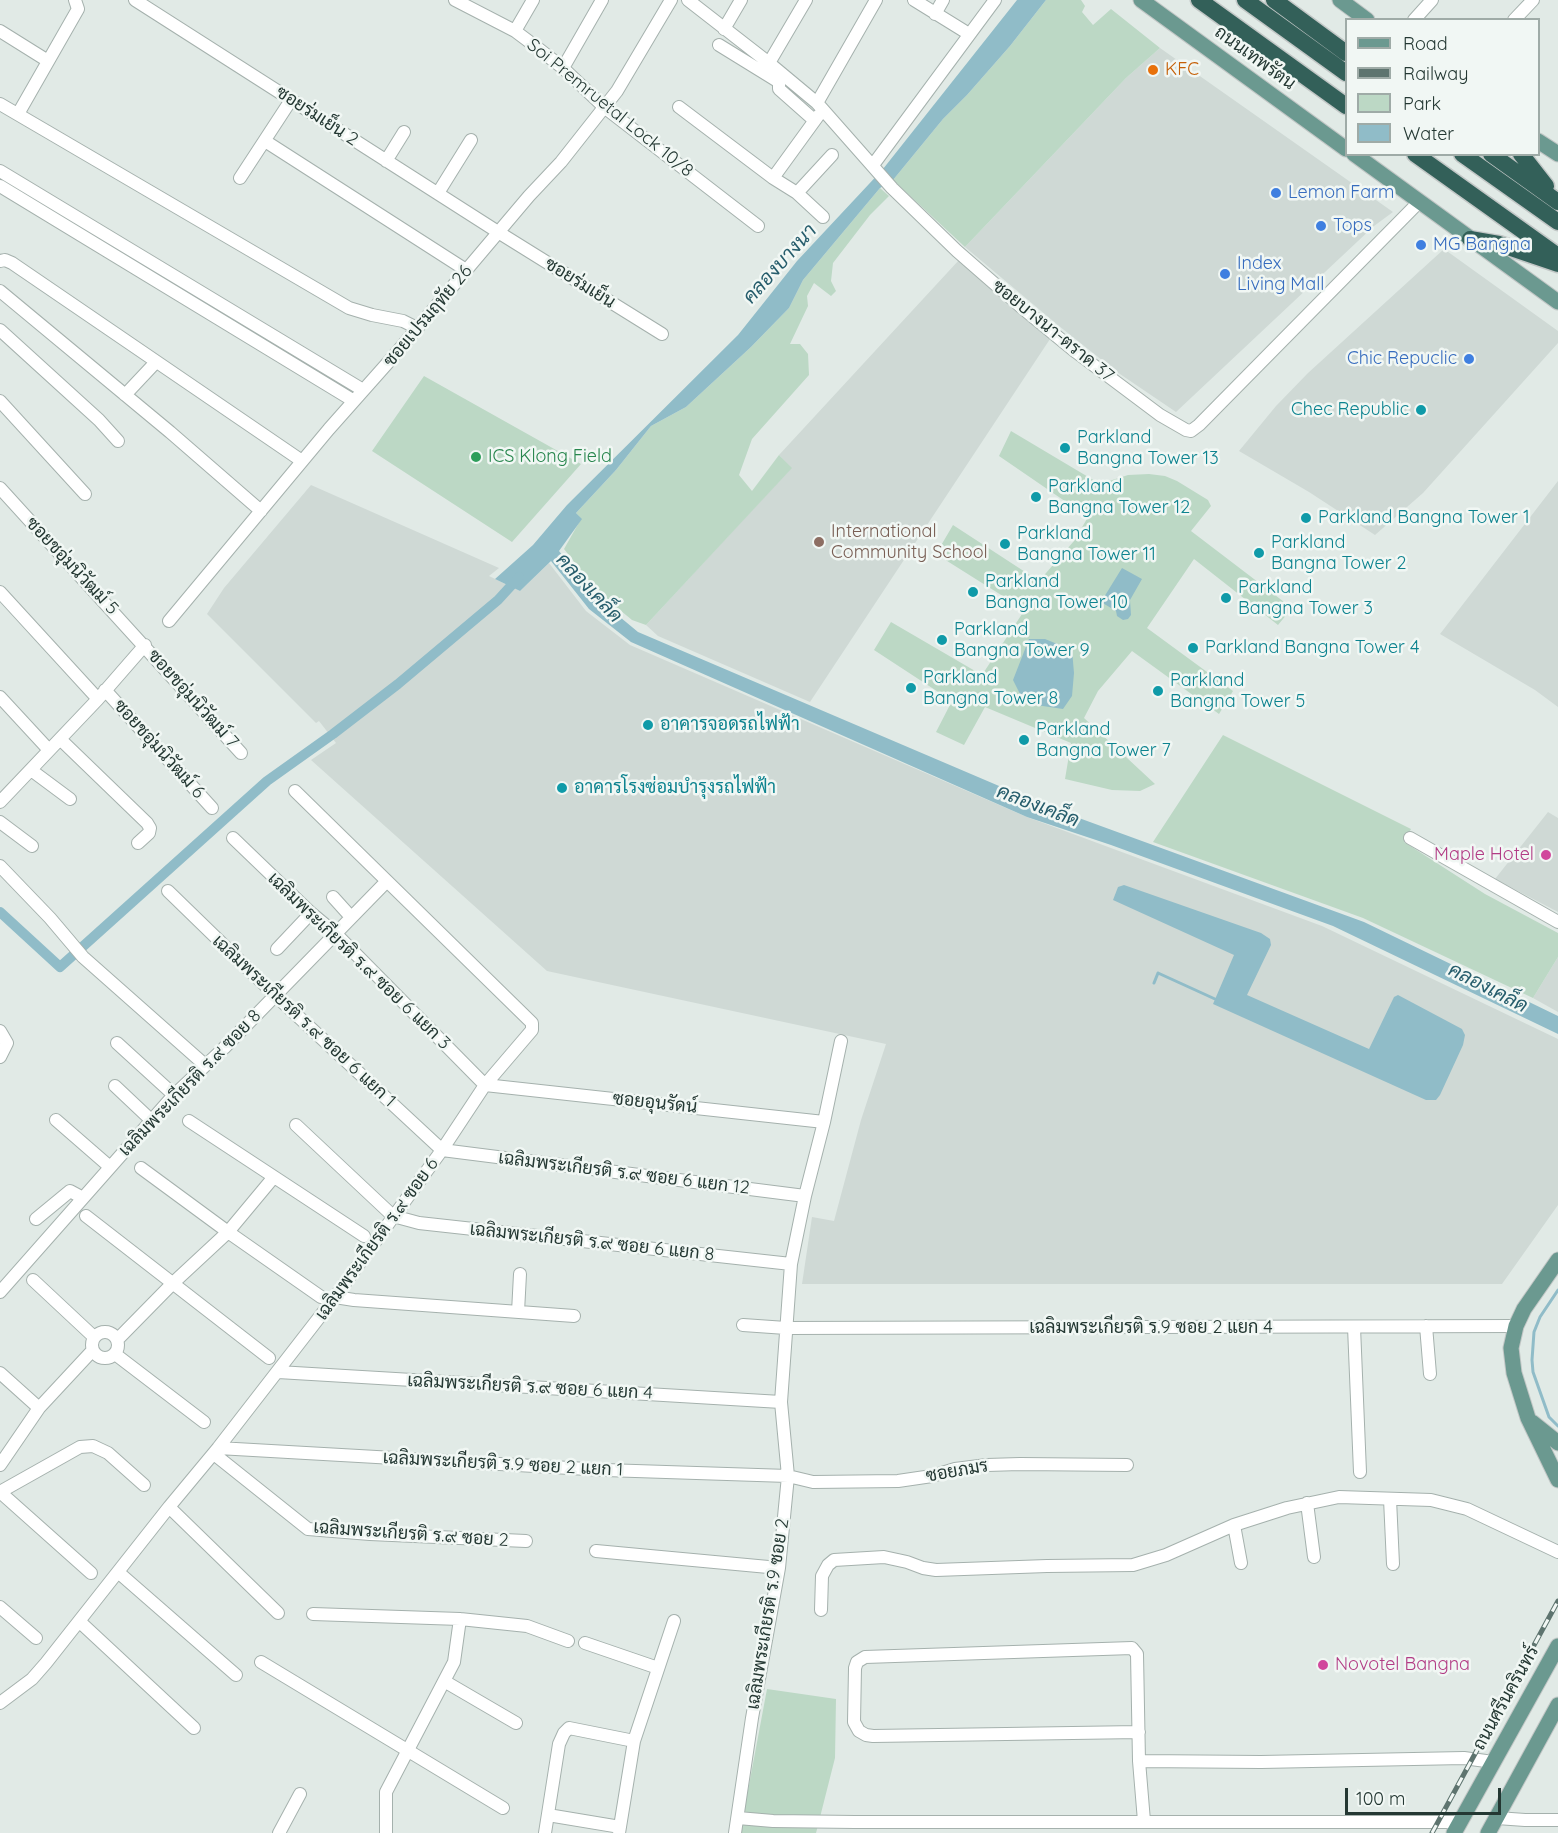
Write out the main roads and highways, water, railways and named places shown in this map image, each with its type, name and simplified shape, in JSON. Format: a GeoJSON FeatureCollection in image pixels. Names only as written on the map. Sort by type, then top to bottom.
{"type":"FeatureCollection","features":[{"type":"Feature","properties":{"kind":"highway","name":"ถนนเทพรัตน"},"geometry":{"type":"LineString","coordinates":[[1199,0],[1345,105]]}},
{"type":"Feature","properties":{"kind":"highway"},"geometry":{"type":"LineString","coordinates":[[1218,0],[1345,92]]}},
{"type":"Feature","properties":{"kind":"highway"},"geometry":{"type":"LineString","coordinates":[[1245,0],[1345,72]]}},
{"type":"Feature","properties":{"kind":"highway"},"geometry":{"type":"LineString","coordinates":[[1263,0],[1345,59]]}},
{"type":"Feature","properties":{"kind":"highway"},"geometry":{"type":"LineString","coordinates":[[1274,0],[1345,51]]}},
{"type":"Feature","properties":{"kind":"highway"},"geometry":{"type":"LineString","coordinates":[[1418,156],[1558,256]]}},
{"type":"Feature","properties":{"kind":"highway"},"geometry":{"type":"LineString","coordinates":[[1436,156],[1558,243]]}},
{"type":"Feature","properties":{"kind":"highway"},"geometry":{"type":"LineString","coordinates":[[1465,156],[1558,222]]}},
{"type":"Feature","properties":{"kind":"highway"},"geometry":{"type":"LineString","coordinates":[[1483,156],[1558,209]]}},
{"type":"Feature","properties":{"kind":"highway"},"geometry":{"type":"LineString","coordinates":[[1494,156],[1558,201]]}},
{"type":"Feature","properties":{"kind":"highway"},"geometry":{"type":"LineString","coordinates":[[1523,156],[1558,201]]}},
{"type":"Feature","properties":{"kind":"highway"},"geometry":{"type":"LineString","coordinates":[[1470,239],[1499,244],[1558,264]]}},
{"type":"Feature","properties":{"kind":"main road","name":"ถนนเทพรัตน"},"geometry":{"type":"LineString","coordinates":[[1141,0],[1345,148]]}},
{"type":"Feature","properties":{"kind":"main road"},"geometry":{"type":"LineString","coordinates":[[1340,0],[1364,18]]}},
{"type":"Feature","properties":{"kind":"main road"},"geometry":{"type":"LineString","coordinates":[[1540,142],[1558,154]]}},
{"type":"Feature","properties":{"kind":"main road"},"geometry":{"type":"LineString","coordinates":[[1357,156],[1558,302]]}},
{"type":"Feature","properties":{"kind":"main road"},"geometry":{"type":"LineString","coordinates":[[1558,1260],[1524,1309],[1516,1326],[1511,1348],[1514,1372],[1528,1418],[1558,1480]]}},
{"type":"Feature","properties":{"kind":"main road"},"geometry":{"type":"LineString","coordinates":[[1528,1418],[1558,1443]]}},
{"type":"Feature","properties":{"kind":"main road","name":"ถนนศรีนครินทร์"},"geometry":{"type":"LineString","coordinates":[[1457,1828],[1558,1646]]}},
{"type":"Feature","properties":{"kind":"main road"},"geometry":{"type":"LineString","coordinates":[[1488,1833],[1558,1705]]}},
{"type":"Feature","properties":{"kind":"water","name":"คลองเคล็ด"},"geometry":{"type":"Polygon","coordinates":[[[1017,0],[1046,0],[1010,46],[943,119],[893,180],[880,188],[803,280],[789,308],[686,407],[651,426],[616,470],[576,513],[582,519],[559,551],[597,598],[638,632],[1046,806],[1364,922],[1558,1016],[1558,1034],[1333,926],[1111,845],[1027,817],[631,642],[589,609],[551,561],[520,591],[495,579],[533,545],[567,505],[738,335],[797,261],[883,169],[1017,0]]]}},
{"type":"Feature","properties":{"kind":"water"},"geometry":{"type":"Polygon","coordinates":[[[1122,568],[1142,579],[1130,600],[1131,615],[1128,619],[1123,620],[1117,616],[1116,611],[1101,602],[1122,568]]]}},
{"type":"Feature","properties":{"kind":"water"},"geometry":{"type":"Polygon","coordinates":[[[1029,639],[1045,639],[1072,650],[1074,673],[1072,696],[1063,709],[1036,705],[1021,696],[1013,680],[1029,639]]]}},
{"type":"Feature","properties":{"kind":"water"},"geometry":{"type":"Polygon","coordinates":[[[1124,885],[1261,933],[1270,939],[1271,945],[1247,995],[1369,1049],[1394,997],[1398,995],[1462,1029],[1465,1035],[1463,1045],[1440,1095],[1436,1100],[1426,1100],[1213,1004],[1234,955],[1113,900],[1118,887],[1124,885]]]}},
{"type":"Feature","properties":{"kind":"waterway"},"geometry":{"type":"LineString","coordinates":[[0,912],[60,967],[267,781],[398,684],[498,600],[519,577]]}},
{"type":"Feature","properties":{"kind":"waterway"},"geometry":{"type":"LineString","coordinates":[[1154,983],[1158,973],[1215,999]]}},
{"type":"Feature","properties":{"kind":"waterway"},"geometry":{"type":"LineString","coordinates":[[1558,1290],[1540,1317],[1534,1332],[1532,1360],[1533,1372],[1549,1417],[1558,1426]]}},
{"type":"Feature","properties":{"kind":"railway"},"geometry":{"type":"LineString","coordinates":[[1432,1833],[1558,1601]]}},
{"type":"Feature","properties":{"kind":"place","name":"KFC"},"geometry":{"type":"Point","coordinates":[1153,70]}},
{"type":"Feature","properties":{"kind":"place","name":"Lemon Farm"},"geometry":{"type":"Point","coordinates":[1276,193]}},
{"type":"Feature","properties":{"kind":"place","name":"Tops"},"geometry":{"type":"Point","coordinates":[1321,226]}},
{"type":"Feature","properties":{"kind":"place","name":"MG Bangna"},"geometry":{"type":"Point","coordinates":[1421,245]}},
{"type":"Feature","properties":{"kind":"place","name":"Index Living Mall"},"geometry":{"type":"Point","coordinates":[1225,274]}},
{"type":"Feature","properties":{"kind":"place","name":"Chic Repuclic"},"geometry":{"type":"Point","coordinates":[1469,359]}},
{"type":"Feature","properties":{"kind":"place","name":"Chec Republic"},"geometry":{"type":"Point","coordinates":[1421,410]}},
{"type":"Feature","properties":{"kind":"place","name":"Parkland Bangna Tower 13"},"geometry":{"type":"Point","coordinates":[1065,448]}},
{"type":"Feature","properties":{"kind":"place","name":"ICS Klong Field"},"geometry":{"type":"Point","coordinates":[476,457]}},
{"type":"Feature","properties":{"kind":"place","name":"Parkland Bangna Tower 12"},"geometry":{"type":"Point","coordinates":[1036,497]}},
{"type":"Feature","properties":{"kind":"place","name":"Parkland Bangna Tower 1"},"geometry":{"type":"Point","coordinates":[1306,518]}},
{"type":"Feature","properties":{"kind":"place","name":"International Community School"},"geometry":{"type":"Point","coordinates":[819,542]}},
{"type":"Feature","properties":{"kind":"place","name":"Parkland Bangna Tower 11"},"geometry":{"type":"Point","coordinates":[1005,544]}},
{"type":"Feature","properties":{"kind":"place","name":"Parkland Bangna Tower 2"},"geometry":{"type":"Point","coordinates":[1259,553]}},
{"type":"Feature","properties":{"kind":"place","name":"Parkland Bangna Tower 10"},"geometry":{"type":"Point","coordinates":[973,592]}},
{"type":"Feature","properties":{"kind":"place","name":"Parkland Bangna Tower 3"},"geometry":{"type":"Point","coordinates":[1226,598]}},
{"type":"Feature","properties":{"kind":"place","name":"Parkland Bangna Tower 9"},"geometry":{"type":"Point","coordinates":[942,640]}},
{"type":"Feature","properties":{"kind":"place","name":"Parkland Bangna Tower 4"},"geometry":{"type":"Point","coordinates":[1193,648]}},
{"type":"Feature","properties":{"kind":"place","name":"Parkland Bangna Tower 8"},"geometry":{"type":"Point","coordinates":[911,688]}},
{"type":"Feature","properties":{"kind":"place","name":"Parkland Bangna Tower 5"},"geometry":{"type":"Point","coordinates":[1158,691]}},
{"type":"Feature","properties":{"kind":"place","name":"อาคารจอดรถไฟฟ้า"},"geometry":{"type":"Point","coordinates":[648,725]}},
{"type":"Feature","properties":{"kind":"place","name":"Parkland Bangna Tower 7"},"geometry":{"type":"Point","coordinates":[1024,740]}},
{"type":"Feature","properties":{"kind":"place","name":"อาคารโรงซ่อมบำรุงรถไฟฟ้า"},"geometry":{"type":"Point","coordinates":[562,788]}},
{"type":"Feature","properties":{"kind":"place","name":"Maple Hotel"},"geometry":{"type":"Point","coordinates":[1546,855]}},
{"type":"Feature","properties":{"kind":"place","name":"Novotel Bangna"},"geometry":{"type":"Point","coordinates":[1323,1665]}},
{"type":"Feature","properties":{"kind":"water label","name":"คลองบางนา"},"geometry":{"type":"Point","coordinates":[780,264]}}]}
